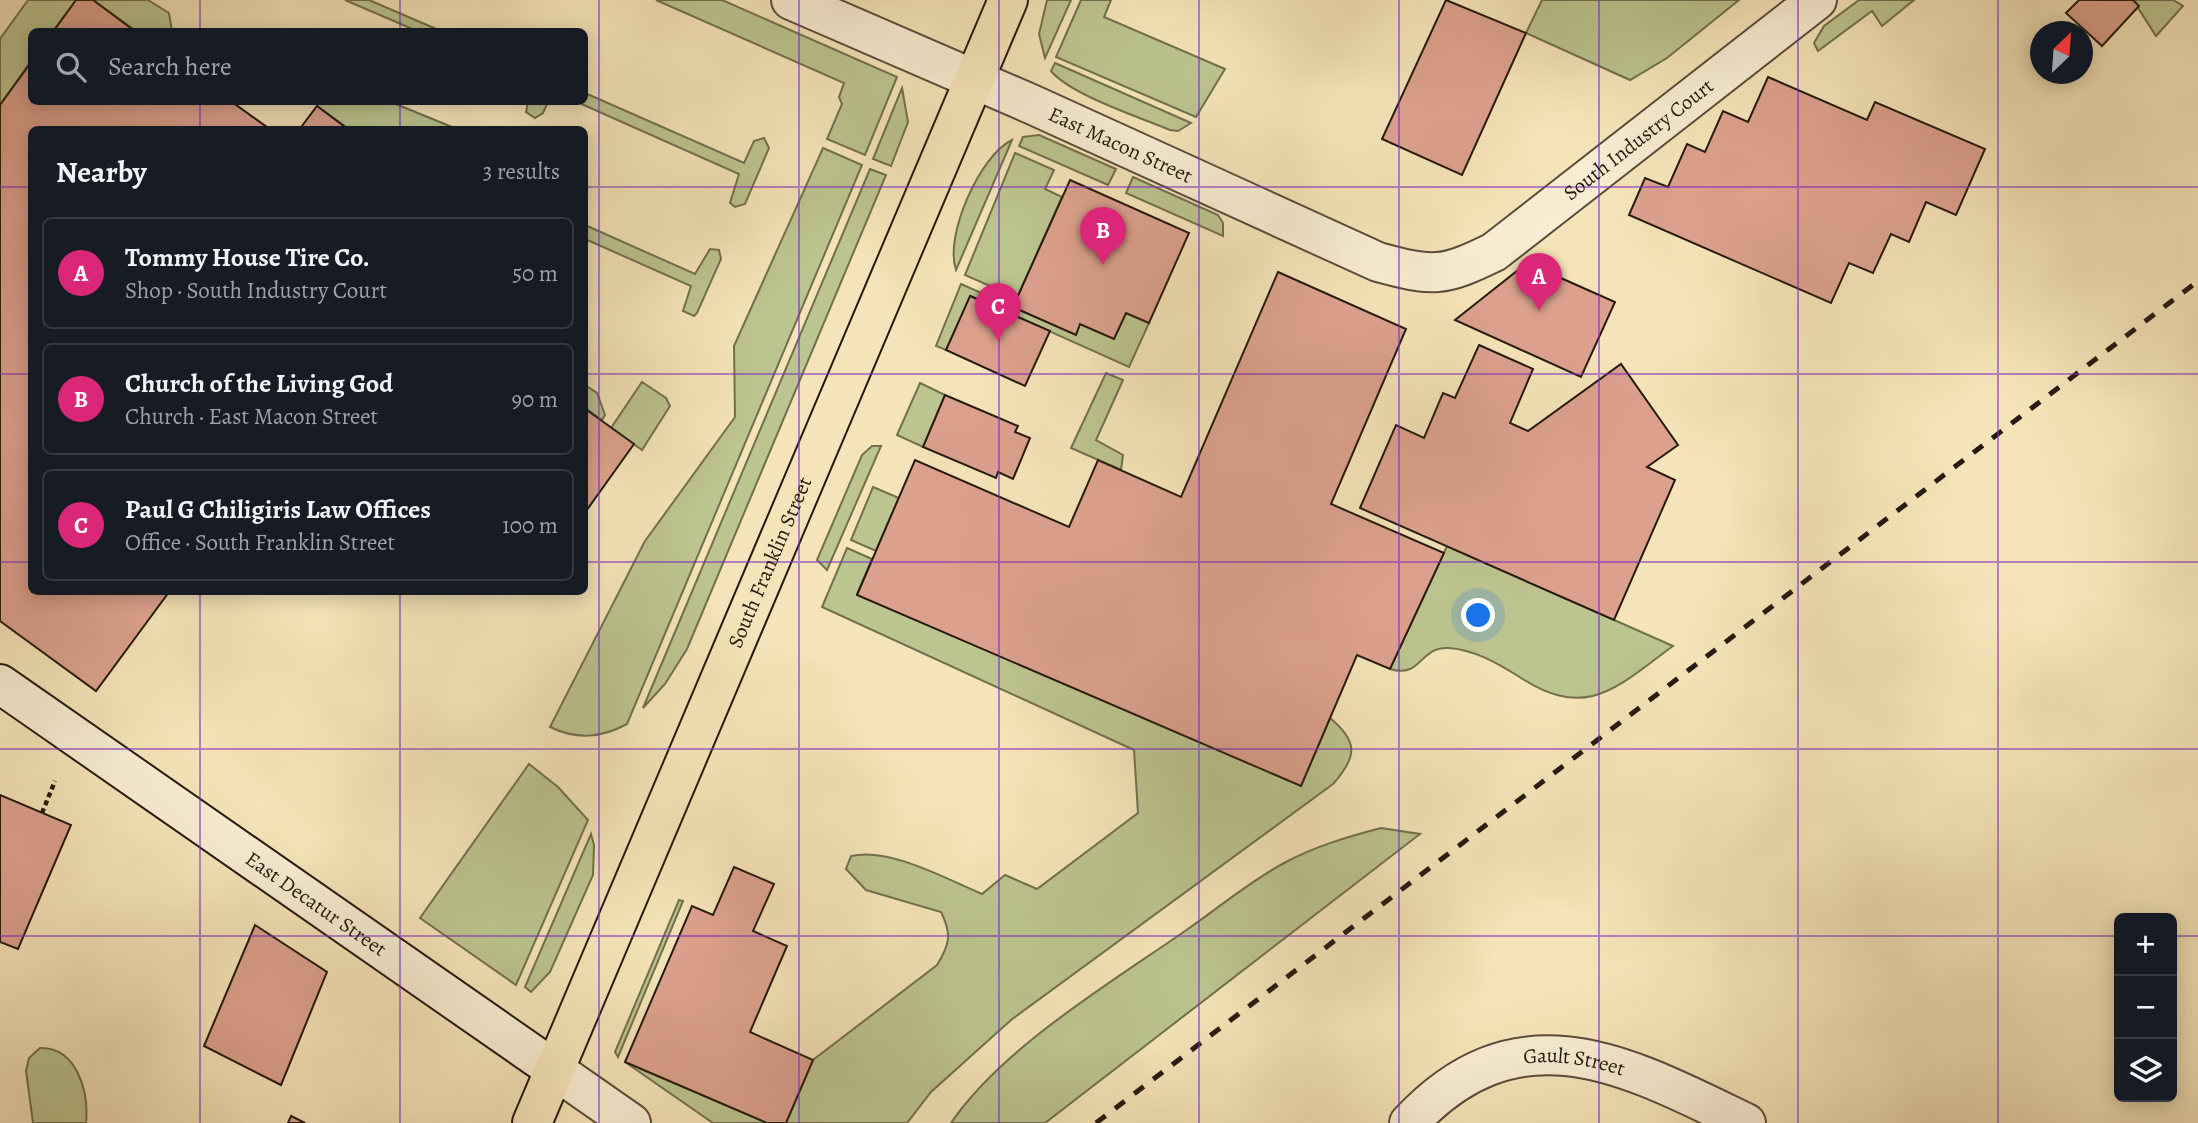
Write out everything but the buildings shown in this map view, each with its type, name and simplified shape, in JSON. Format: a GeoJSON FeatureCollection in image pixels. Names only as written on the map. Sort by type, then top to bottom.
{"type":"FeatureCollection","features":[{"type":"Feature","properties":{"kind":"main road","name":"South Franklin Street"},"geometry":{"type":"LineString","coordinates":[[532,1123],[1008,0]]}},
{"type":"Feature","properties":{"kind":"street","name":"East Macon Street"},"geometry":{"type":"LineString","coordinates":[[791,0],[1378,262],[1417,273],[1454,272]]}},
{"type":"Feature","properties":{"kind":"street","name":"South Industry Court"},"geometry":{"type":"LineString","coordinates":[[1454,272],[1494,252],[1818,0]]}},
{"type":"Feature","properties":{"kind":"street","name":"East Decatur Street"},"geometry":{"type":"LineString","coordinates":[[0,684],[631,1123]]}},
{"type":"Feature","properties":{"kind":"street","name":"Gault Street"},"geometry":{"type":"LineString","coordinates":[[1409,1123],[1420,1111],[1467,1077],[1515,1057],[1572,1055],[1618,1065],[1746,1123]]}},
{"type":"Feature","properties":{"kind":"path"},"geometry":{"type":"LineString","coordinates":[[42,813],[55,780]]}},
{"type":"Feature","properties":{"kind":"green space"},"geometry":{"type":"Polygon","coordinates":[[[28,0],[76,0],[55,28],[28,28],[28,65],[0,105],[0,39],[28,0]]]}},
{"type":"Feature","properties":{"kind":"green space"},"geometry":{"type":"Polygon","coordinates":[[[93,0],[148,0],[169,13],[172,28],[132,28],[93,0]]]}},
{"type":"Feature","properties":{"kind":"green space"},"geometry":{"type":"Polygon","coordinates":[[[345,0],[369,0],[434,28],[410,28],[345,0]]]}},
{"type":"Feature","properties":{"kind":"green space"},"geometry":{"type":"Polygon","coordinates":[[[656,0],[722,0],[897,77],[865,155],[827,139],[842,104],[839,97],[844,83],[656,0]]]}},
{"type":"Feature","properties":{"kind":"green space"},"geometry":{"type":"Polygon","coordinates":[[[1047,0],[1071,0],[1045,58],[1039,34],[1047,0]]]}},
{"type":"Feature","properties":{"kind":"green space"},"geometry":{"type":"Polygon","coordinates":[[[1081,0],[1111,0],[1104,17],[1225,69],[1196,117],[1056,57],[1081,0]]]}},
{"type":"Feature","properties":{"kind":"green space"},"geometry":{"type":"Polygon","coordinates":[[[1542,0],[1739,0],[1667,58],[1630,80],[1526,33],[1542,0]]]}},
{"type":"Feature","properties":{"kind":"green space"},"geometry":{"type":"Polygon","coordinates":[[[1859,0],[1914,0],[1882,26],[1872,11],[1818,51],[1814,43],[1824,26],[1859,0]]]}},
{"type":"Feature","properties":{"kind":"green space"},"geometry":{"type":"Polygon","coordinates":[[[2133,0],[2173,0],[2183,6],[2156,36],[2133,0]]]}},
{"type":"Feature","properties":{"kind":"green space"},"geometry":{"type":"Polygon","coordinates":[[[1055,63],[1191,123],[1178,131],[1170,130],[1106,105],[1061,80],[1051,71],[1055,63]]]}},
{"type":"Feature","properties":{"kind":"green space"},"geometry":{"type":"Polygon","coordinates":[[[902,88],[908,122],[891,166],[873,159],[902,88]]]}},
{"type":"Feature","properties":{"kind":"green space"},"geometry":{"type":"Polygon","coordinates":[[[588,94],[744,163],[754,141],[764,138],[769,148],[745,204],[735,207],[730,203],[739,174],[584,105],[588,105],[588,94]]]}},
{"type":"Feature","properties":{"kind":"green space"},"geometry":{"type":"Polygon","coordinates":[[[398,105],[450,126],[345,126],[317,106],[398,105]]]}},
{"type":"Feature","properties":{"kind":"green space"},"geometry":{"type":"Polygon","coordinates":[[[527,105],[547,105],[543,113],[535,118],[526,112],[527,105]]]}},
{"type":"Feature","properties":{"kind":"green space"},"geometry":{"type":"Polygon","coordinates":[[[1039,135],[1116,169],[1108,185],[1019,146],[1023,137],[1039,135]]]}},
{"type":"Feature","properties":{"kind":"green space"},"geometry":{"type":"Polygon","coordinates":[[[1012,140],[956,270],[955,237],[968,198],[988,162],[1000,148],[1012,140]]]}},
{"type":"Feature","properties":{"kind":"green space"},"geometry":{"type":"Polygon","coordinates":[[[823,148],[862,165],[627,724],[589,736],[570,734],[550,727],[645,541],[735,417],[734,346],[823,148]]]}},
{"type":"Feature","properties":{"kind":"green space"},"geometry":{"type":"Polygon","coordinates":[[[1015,153],[1054,170],[1045,189],[1062,197],[1017,298],[965,275],[1015,153]]]}},
{"type":"Feature","properties":{"kind":"green space"},"geometry":{"type":"Polygon","coordinates":[[[870,169],[886,175],[687,649],[665,684],[643,708],[870,169]]]}},
{"type":"Feature","properties":{"kind":"green space"},"geometry":{"type":"Polygon","coordinates":[[[1133,177],[1218,215],[1223,223],[1223,236],[1126,193],[1133,177]]]}},
{"type":"Feature","properties":{"kind":"green space"},"geometry":{"type":"Polygon","coordinates":[[[588,226],[695,274],[710,249],[719,250],[721,259],[694,316],[683,311],[691,286],[588,240],[588,226]]]}},
{"type":"Feature","properties":{"kind":"green space"},"geometry":{"type":"Polygon","coordinates":[[[961,284],[1076,335],[1080,324],[1114,339],[1126,313],[1149,323],[1129,367],[971,296],[946,350],[936,346],[961,284]]]}},
{"type":"Feature","properties":{"kind":"green space"},"geometry":{"type":"Polygon","coordinates":[[[1106,373],[1123,380],[1096,440],[1123,455],[1121,470],[1071,448],[1106,373]]]}},
{"type":"Feature","properties":{"kind":"green space"},"geometry":{"type":"Polygon","coordinates":[[[642,382],[666,398],[670,406],[642,450],[611,428],[642,382]]]}},
{"type":"Feature","properties":{"kind":"green space"},"geometry":{"type":"Polygon","coordinates":[[[920,383],[945,395],[923,447],[897,435],[920,383]]]}},
{"type":"Feature","properties":{"kind":"green space"},"geometry":{"type":"Polygon","coordinates":[[[588,387],[597,393],[605,415],[602,420],[588,410],[588,387]]]}},
{"type":"Feature","properties":{"kind":"green space"},"geometry":{"type":"Polygon","coordinates":[[[872,446],[881,446],[827,570],[817,560],[862,455],[872,446]]]}},
{"type":"Feature","properties":{"kind":"green space"},"geometry":{"type":"Polygon","coordinates":[[[873,487],[899,498],[876,551],[851,540],[873,487]]]}},
{"type":"Feature","properties":{"kind":"green space"},"geometry":{"type":"Polygon","coordinates":[[[1447,546],[1673,646],[1618,686],[1583,698],[1542,690],[1502,666],[1459,649],[1439,649],[1408,670],[1390,669],[1447,546]]]}},
{"type":"Feature","properties":{"kind":"green space"},"geometry":{"type":"Polygon","coordinates":[[[847,548],[872,559],[857,594],[1301,786],[1330,718],[1346,735],[1351,750],[1347,766],[1333,784],[1011,1020],[931,1092],[907,1123],[786,1123],[813,1060],[937,965],[947,945],[947,927],[941,912],[866,890],[846,869],[851,856],[866,854],[900,860],[982,894],[1005,875],[1037,889],[1138,813],[1134,750],[822,607],[847,548]]]}},
{"type":"Feature","properties":{"kind":"green space"},"geometry":{"type":"Polygon","coordinates":[[[529,764],[558,787],[588,820],[516,985],[420,918],[529,764]]]}},
{"type":"Feature","properties":{"kind":"green space"},"geometry":{"type":"Polygon","coordinates":[[[1381,828],[1420,834],[1045,1123],[951,1123],[999,1068],[1059,1018],[1247,886],[1309,851],[1381,828]]]}},
{"type":"Feature","properties":{"kind":"green space"},"geometry":{"type":"Polygon","coordinates":[[[591,834],[594,845],[593,875],[550,972],[531,992],[525,987],[591,834]]]}},
{"type":"Feature","properties":{"kind":"green space"},"geometry":{"type":"Polygon","coordinates":[[[679,900],[683,901],[618,1057],[615,1052],[679,900]]]}},
{"type":"Feature","properties":{"kind":"green space"},"geometry":{"type":"Polygon","coordinates":[[[40,1048],[53,1050],[72,1063],[83,1085],[86,1123],[33,1123],[26,1071],[29,1058],[40,1048]]]}},
{"type":"Feature","properties":{"kind":"green space"},"geometry":{"type":"Polygon","coordinates":[[[625,1062],[767,1123],[713,1123],[625,1062]]]}},
{"type":"Feature","properties":{"kind":"railway"},"geometry":{"type":"LineString","coordinates":[[1096,1123],[2198,281]]}},
{"type":"Feature","properties":{"kind":"place","name":"Church of the Living God"},"geometry":{"type":"Point","coordinates":[1103,265]}},
{"type":"Feature","properties":{"kind":"place","name":"Tommy House Tire Co."},"geometry":{"type":"Point","coordinates":[1539,311]}},
{"type":"Feature","properties":{"kind":"place","name":"Paul G Chiligiris Law Offices"},"geometry":{"type":"Point","coordinates":[998,341]}}]}
